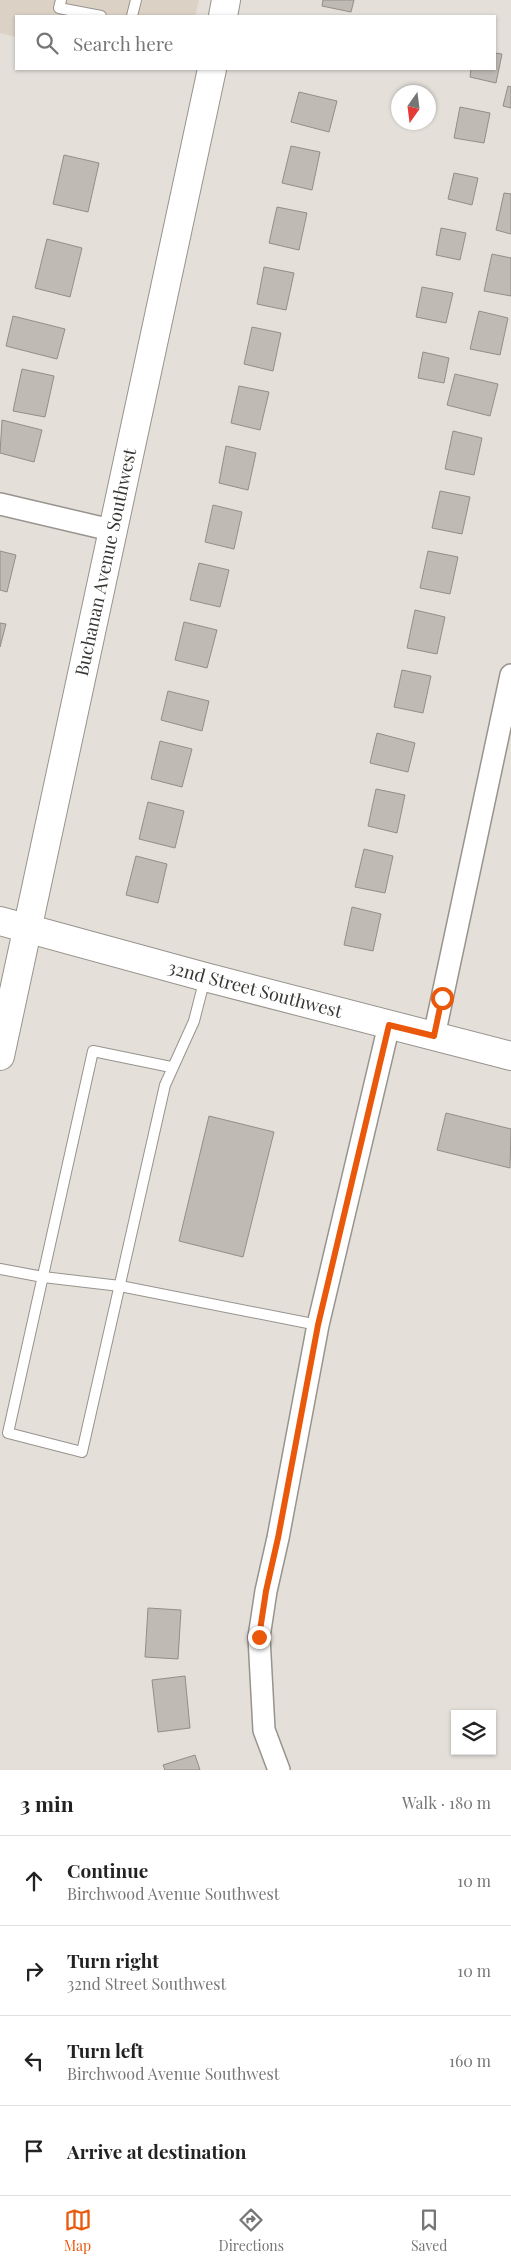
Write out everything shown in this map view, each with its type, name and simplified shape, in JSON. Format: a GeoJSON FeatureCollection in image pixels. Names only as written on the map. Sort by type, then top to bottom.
{"type":"FeatureCollection","features":[{"type":"Feature","properties":{"kind":"street"},"geometry":{"type":"LineString","coordinates":[[223,15],[226,0]]}},
{"type":"Feature","properties":{"kind":"street","name":"Buchanan Avenue Southwest"},"geometry":{"type":"LineString","coordinates":[[0,1056],[111,530],[212,70]]}},
{"type":"Feature","properties":{"kind":"street"},"geometry":{"type":"LineString","coordinates":[[0,504],[111,530]]}},
{"type":"Feature","properties":{"kind":"street"},"geometry":{"type":"LineString","coordinates":[[434,1036],[511,675]]}},
{"type":"Feature","properties":{"kind":"street","name":"32nd Street Southwest"},"geometry":{"type":"LineString","coordinates":[[0,921],[205,977],[511,1056]]}},
{"type":"Feature","properties":{"kind":"street"},"geometry":{"type":"LineString","coordinates":[[279,1770],[264,1730],[259,1637],[266,1591],[278,1538],[318,1325],[389,1025]]}},
{"type":"Feature","properties":{"kind":"lane"},"geometry":{"type":"LineString","coordinates":[[61,0],[59,8],[96,15]]}},
{"type":"Feature","properties":{"kind":"lane"},"geometry":{"type":"LineString","coordinates":[[132,15],[136,0]]}},
{"type":"Feature","properties":{"kind":"lane"},"geometry":{"type":"LineString","coordinates":[[171,1068],[92,1051],[8,1433],[82,1452],[165,1085],[171,1068],[194,1021],[205,977]]}},
{"type":"Feature","properties":{"kind":"lane"},"geometry":{"type":"LineString","coordinates":[[0,1269],[43,1277],[120,1286],[318,1325]]}},
{"type":"Feature","properties":{"kind":"shaded area"},"geometry":{"type":"Polygon","coordinates":[[[0,0],[199,0],[195,15],[15,15],[15,37],[0,33],[0,0]]]}},
{"type":"Feature","properties":{"kind":"building"},"geometry":{"type":"Polygon","coordinates":[[[323,0],[354,0],[351,12],[322,6],[323,0]]]}},
{"type":"Feature","properties":{"kind":"building"},"geometry":{"type":"Polygon","coordinates":[[[496,53],[502,54],[496,83],[470,77],[471,70],[496,70],[496,53]]]}},
{"type":"Feature","properties":{"kind":"building"},"geometry":{"type":"Polygon","coordinates":[[[508,86],[511,87],[511,108],[503,106],[508,86]]]}},
{"type":"Feature","properties":{"kind":"building"},"geometry":{"type":"Polygon","coordinates":[[[299,92],[337,101],[329,132],[291,122],[299,92]]]}},
{"type":"Feature","properties":{"kind":"building"},"geometry":{"type":"Polygon","coordinates":[[[460,107],[490,113],[484,143],[454,138],[460,107]]]}},
{"type":"Feature","properties":{"kind":"building"},"geometry":{"type":"Polygon","coordinates":[[[291,146],[320,152],[312,190],[282,183],[291,146]]]}},
{"type":"Feature","properties":{"kind":"building"},"geometry":{"type":"Polygon","coordinates":[[[64,155],[99,163],[88,212],[53,204],[64,155]]]}},
{"type":"Feature","properties":{"kind":"building"},"geometry":{"type":"Polygon","coordinates":[[[454,173],[478,178],[472,205],[448,199],[454,173]]]}},
{"type":"Feature","properties":{"kind":"building"},"geometry":{"type":"Polygon","coordinates":[[[504,193],[511,194],[511,234],[496,230],[504,193]]]}},
{"type":"Feature","properties":{"kind":"building"},"geometry":{"type":"Polygon","coordinates":[[[277,207],[307,213],[299,250],[269,243],[277,207]]]}},
{"type":"Feature","properties":{"kind":"building"},"geometry":{"type":"Polygon","coordinates":[[[441,228],[466,233],[460,260],[436,255],[441,228]]]}},
{"type":"Feature","properties":{"kind":"building"},"geometry":{"type":"Polygon","coordinates":[[[47,239],[82,248],[70,297],[35,288],[47,239]]]}},
{"type":"Feature","properties":{"kind":"building"},"geometry":{"type":"Polygon","coordinates":[[[492,254],[511,258],[511,296],[484,291],[492,254]]]}},
{"type":"Feature","properties":{"kind":"building"},"geometry":{"type":"Polygon","coordinates":[[[264,267],[294,273],[286,310],[257,304],[264,267]]]}},
{"type":"Feature","properties":{"kind":"building"},"geometry":{"type":"Polygon","coordinates":[[[422,287],[453,293],[446,323],[416,317],[422,287]]]}},
{"type":"Feature","properties":{"kind":"building"},"geometry":{"type":"Polygon","coordinates":[[[479,311],[508,318],[500,355],[470,349],[479,311]]]}},
{"type":"Feature","properties":{"kind":"building"},"geometry":{"type":"Polygon","coordinates":[[[13,316],[65,329],[57,359],[6,346],[13,316]]]}},
{"type":"Feature","properties":{"kind":"building"},"geometry":{"type":"Polygon","coordinates":[[[252,327],[281,333],[273,371],[244,364],[252,327]]]}},
{"type":"Feature","properties":{"kind":"building"},"geometry":{"type":"Polygon","coordinates":[[[423,352],[449,358],[444,383],[418,378],[423,352]]]}},
{"type":"Feature","properties":{"kind":"building"},"geometry":{"type":"Polygon","coordinates":[[[22,369],[54,376],[45,417],[13,411],[22,369]]]}},
{"type":"Feature","properties":{"kind":"building"},"geometry":{"type":"Polygon","coordinates":[[[455,374],[498,384],[490,416],[447,405],[455,374]]]}},
{"type":"Feature","properties":{"kind":"building"},"geometry":{"type":"Polygon","coordinates":[[[239,386],[269,392],[260,430],[231,423],[239,386]]]}},
{"type":"Feature","properties":{"kind":"building"},"geometry":{"type":"Polygon","coordinates":[[[2,420],[42,430],[34,462],[0,453],[2,420]]]}},
{"type":"Feature","properties":{"kind":"building"},"geometry":{"type":"Polygon","coordinates":[[[453,431],[482,438],[474,475],[445,469],[453,431]]]}},
{"type":"Feature","properties":{"kind":"building"},"geometry":{"type":"Polygon","coordinates":[[[226,446],[256,453],[248,490],[219,483],[226,446]]]}},
{"type":"Feature","properties":{"kind":"building"},"geometry":{"type":"Polygon","coordinates":[[[440,491],[470,497],[462,534],[432,528],[440,491]]]}},
{"type":"Feature","properties":{"kind":"building"},"geometry":{"type":"Polygon","coordinates":[[[213,505],[242,512],[234,549],[205,542],[213,505]]]}},
{"type":"Feature","properties":{"kind":"building"},"geometry":{"type":"Polygon","coordinates":[[[0,551],[16,555],[7,592],[0,590],[0,551]]]}},
{"type":"Feature","properties":{"kind":"building"},"geometry":{"type":"Polygon","coordinates":[[[428,551],[458,557],[450,594],[420,588],[428,551]]]}},
{"type":"Feature","properties":{"kind":"building"},"geometry":{"type":"Polygon","coordinates":[[[199,563],[229,570],[220,607],[190,600],[199,563]]]}},
{"type":"Feature","properties":{"kind":"building"},"geometry":{"type":"Polygon","coordinates":[[[415,610],[445,617],[437,654],[407,648],[415,610]]]}},
{"type":"Feature","properties":{"kind":"building"},"geometry":{"type":"Polygon","coordinates":[[[184,622],[217,630],[207,668],[175,660],[184,622]]]}},
{"type":"Feature","properties":{"kind":"building"},"geometry":{"type":"Polygon","coordinates":[[[0,623],[6,624],[0,647],[0,623]]]}},
{"type":"Feature","properties":{"kind":"building"},"geometry":{"type":"Polygon","coordinates":[[[402,670],[431,676],[423,713],[394,707],[402,670]]]}},
{"type":"Feature","properties":{"kind":"building"},"geometry":{"type":"Polygon","coordinates":[[[168,691],[209,701],[202,731],[161,720],[168,691]]]}},
{"type":"Feature","properties":{"kind":"building"},"geometry":{"type":"Polygon","coordinates":[[[377,733],[415,743],[408,772],[370,763],[377,733]]]}},
{"type":"Feature","properties":{"kind":"building"},"geometry":{"type":"Polygon","coordinates":[[[160,741],[192,749],[182,787],[151,779],[160,741]]]}},
{"type":"Feature","properties":{"kind":"building"},"geometry":{"type":"Polygon","coordinates":[[[376,789],[405,795],[397,833],[368,826],[376,789]]]}},
{"type":"Feature","properties":{"kind":"building"},"geometry":{"type":"Polygon","coordinates":[[[148,802],[184,811],[175,848],[139,839],[148,802]]]}},
{"type":"Feature","properties":{"kind":"building"},"geometry":{"type":"Polygon","coordinates":[[[364,849],[393,856],[385,893],[355,887],[364,849]]]}},
{"type":"Feature","properties":{"kind":"building"},"geometry":{"type":"Polygon","coordinates":[[[136,856],[167,864],[158,903],[126,895],[136,856]]]}},
{"type":"Feature","properties":{"kind":"building"},"geometry":{"type":"Polygon","coordinates":[[[352,907],[381,914],[373,951],[344,945],[352,907]]]}},
{"type":"Feature","properties":{"kind":"building"},"geometry":{"type":"Polygon","coordinates":[[[446,1113],[511,1129],[510,1168],[437,1150],[446,1113]]]}},
{"type":"Feature","properties":{"kind":"building"},"geometry":{"type":"Polygon","coordinates":[[[209,1116],[274,1132],[243,1257],[179,1241],[209,1116]]]}},
{"type":"Feature","properties":{"kind":"building"},"geometry":{"type":"Polygon","coordinates":[[[148,1608],[181,1610],[178,1659],[145,1657],[148,1608]]]}},
{"type":"Feature","properties":{"kind":"building"},"geometry":{"type":"Polygon","coordinates":[[[185,1676],[190,1728],[158,1732],[152,1680],[185,1676]]]}},
{"type":"Feature","properties":{"kind":"building"},"geometry":{"type":"Polygon","coordinates":[[[195,1755],[200,1770],[165,1770],[163,1765],[195,1755]]]}},
{"type":"Feature","properties":{"kind":"route"},"geometry":{"type":"LineString","coordinates":[[259,1637],[266,1591],[278,1538],[318,1325],[389,1025],[434,1036],[442,998]]}}]}
